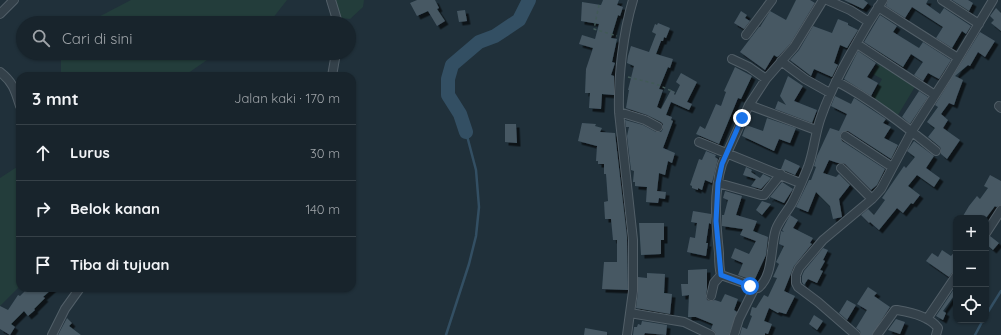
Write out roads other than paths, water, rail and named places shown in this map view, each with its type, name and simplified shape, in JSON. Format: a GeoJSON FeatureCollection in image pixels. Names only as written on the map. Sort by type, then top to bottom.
{"type":"FeatureCollection","features":[{"type":"Feature","properties":{"kind":"street"},"geometry":{"type":"LineString","coordinates":[[0,14],[14,0]]}},
{"type":"Feature","properties":{"kind":"street"},"geometry":{"type":"LineString","coordinates":[[331,0],[336,16]]}},
{"type":"Feature","properties":{"kind":"street"},"geometry":{"type":"LineString","coordinates":[[627,335],[633,291],[633,240],[618,93],[625,38],[633,0]]}},
{"type":"Feature","properties":{"kind":"street"},"geometry":{"type":"LineString","coordinates":[[746,35],[772,0]]}},
{"type":"Feature","properties":{"kind":"street"},"geometry":{"type":"LineString","coordinates":[[711,296],[714,283],[721,275],[716,221],[719,174],[749,105],[766,79],[794,47],[823,0]]}},
{"type":"Feature","properties":{"kind":"street"},"geometry":{"type":"LineString","coordinates":[[827,0],[850,10],[869,22]]}},
{"type":"Feature","properties":{"kind":"street"},"geometry":{"type":"LineString","coordinates":[[942,0],[979,24]]}},
{"type":"Feature","properties":{"kind":"street"},"geometry":{"type":"LineString","coordinates":[[856,335],[798,287],[796,283],[796,276],[799,268],[823,240],[872,199],[885,182],[912,131],[993,0]]}},
{"type":"Feature","properties":{"kind":"street"},"geometry":{"type":"LineString","coordinates":[[721,275],[755,288],[761,286],[765,280],[769,270],[772,240],[777,227],[793,202],[808,166],[816,130],[830,93],[880,4],[958,58]]}},
{"type":"Feature","properties":{"kind":"street"},"geometry":{"type":"LineString","coordinates":[[857,44],[935,95]]}},
{"type":"Feature","properties":{"kind":"street"},"geometry":{"type":"LineString","coordinates":[[732,59],[749,67],[766,79]]}},
{"type":"Feature","properties":{"kind":"street"},"geometry":{"type":"LineString","coordinates":[[333,72],[335,60]]}},
{"type":"Feature","properties":{"kind":"street"},"geometry":{"type":"LineString","coordinates":[[781,61],[805,79],[830,93]]}},
{"type":"Feature","properties":{"kind":"street"},"geometry":{"type":"LineString","coordinates":[[0,72],[9,79],[16,92]]}},
{"type":"Feature","properties":{"kind":"street"},"geometry":{"type":"LineString","coordinates":[[836,81],[865,97],[912,131],[936,151]]}},
{"type":"Feature","properties":{"kind":"street"},"geometry":{"type":"LineString","coordinates":[[749,105],[816,130]]}},
{"type":"Feature","properties":{"kind":"street"},"geometry":{"type":"LineString","coordinates":[[619,112],[645,120],[658,127]]}},
{"type":"Feature","properties":{"kind":"street"},"geometry":{"type":"LineString","coordinates":[[845,136],[892,167]]}},
{"type":"Feature","properties":{"kind":"street"},"geometry":{"type":"LineString","coordinates":[[699,142],[800,183]]}},
{"type":"Feature","properties":{"kind":"street"},"geometry":{"type":"LineString","coordinates":[[841,168],[872,199]]}},
{"type":"Feature","properties":{"kind":"street"},"geometry":{"type":"LineString","coordinates":[[718,183],[764,195],[781,174]]}},
{"type":"Feature","properties":{"kind":"street"},"geometry":{"type":"LineString","coordinates":[[989,228],[1001,210]]}},
{"type":"Feature","properties":{"kind":"street"},"geometry":{"type":"LineString","coordinates":[[927,319],[953,280]]}},
{"type":"Feature","properties":{"kind":"street"},"geometry":{"type":"LineString","coordinates":[[734,335],[739,319],[755,288]]}},
{"type":"Feature","properties":{"kind":"street"},"geometry":{"type":"LineString","coordinates":[[52,335],[62,314],[77,292]]}},
{"type":"Feature","properties":{"kind":"street"},"geometry":{"type":"LineString","coordinates":[[877,335],[896,310],[901,310],[927,319],[938,328],[936,335]]}},
{"type":"Feature","properties":{"kind":"street"},"geometry":{"type":"LineString","coordinates":[[630,313],[684,322],[711,335]]}},
{"type":"Feature","properties":{"kind":"waterway"},"geometry":{"type":"LineString","coordinates":[[466,132],[460,114],[448,95],[448,79],[452,65],[479,42],[495,36],[519,20],[529,0]]}},
{"type":"Feature","properties":{"kind":"waterway"},"geometry":{"type":"LineString","coordinates":[[446,335],[469,264],[476,236],[479,207],[476,170],[466,132]]}},
{"type":"Feature","properties":{"kind":"waterway"},"geometry":{"type":"LineString","coordinates":[[989,310],[1001,291]]}},
{"type":"Feature","properties":{"kind":"waterway"},"geometry":{"type":"LineString","coordinates":[[975,335],[981,323]]}}]}
